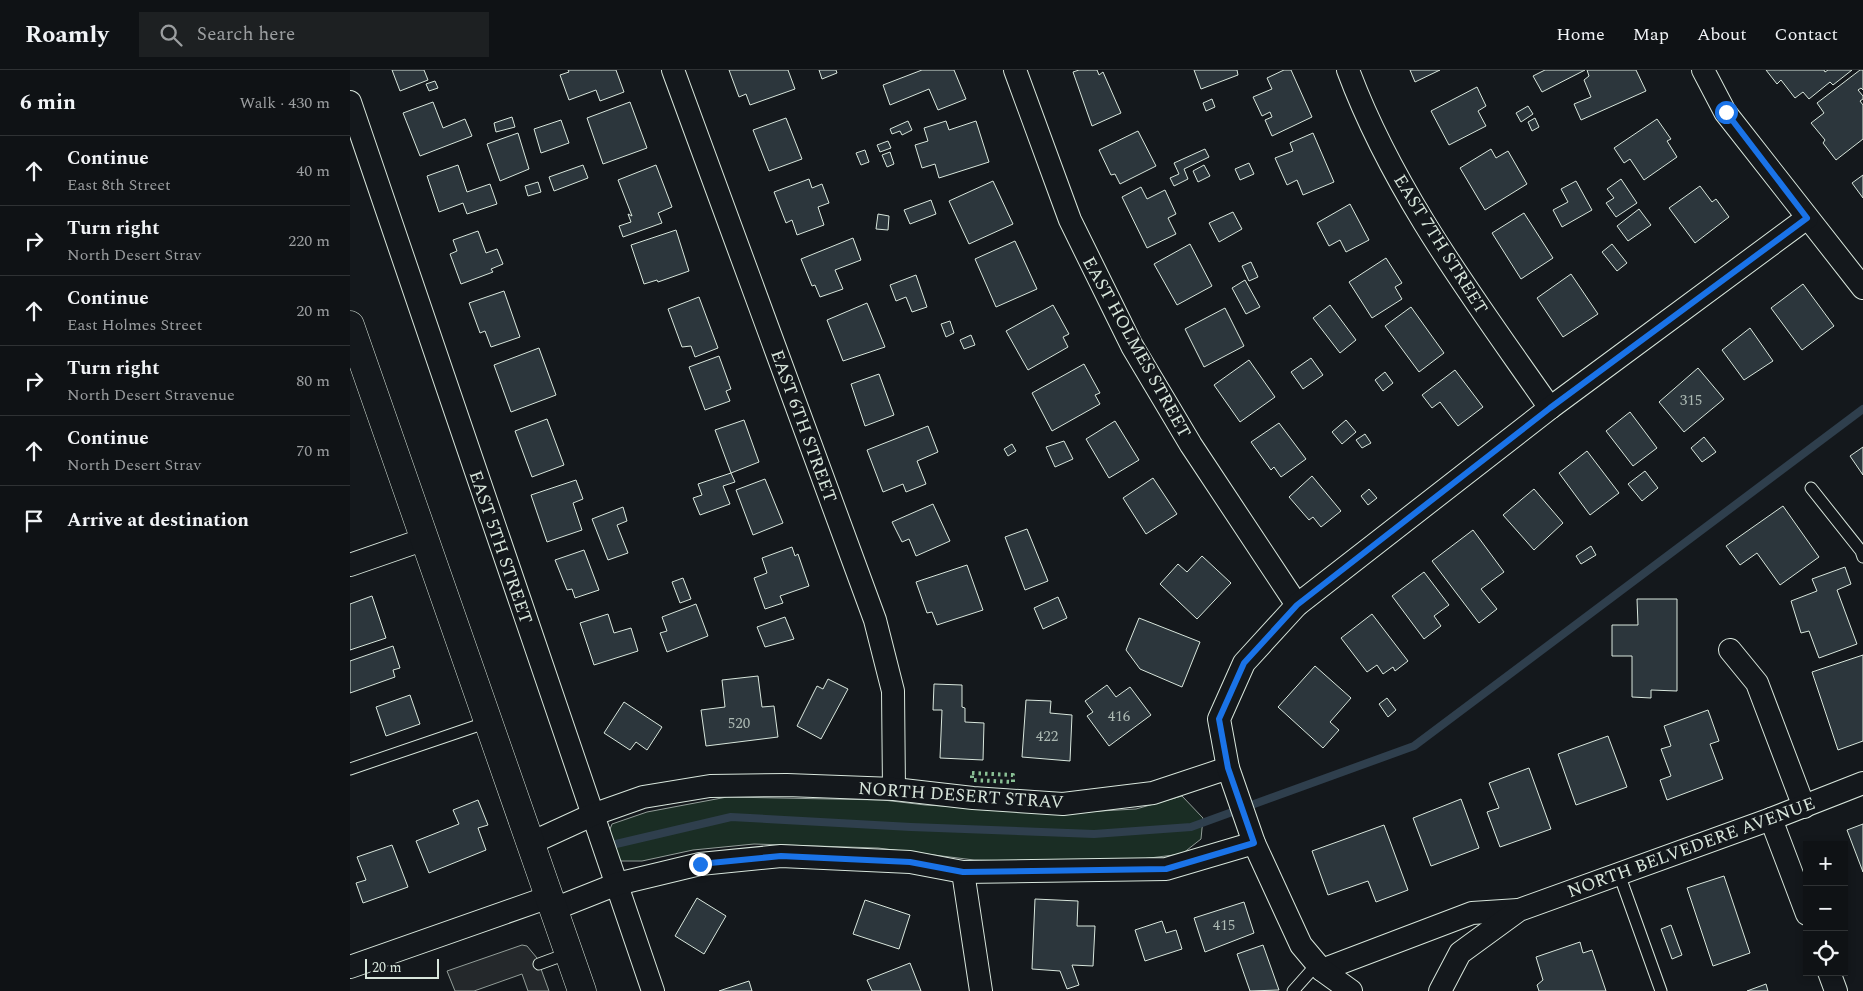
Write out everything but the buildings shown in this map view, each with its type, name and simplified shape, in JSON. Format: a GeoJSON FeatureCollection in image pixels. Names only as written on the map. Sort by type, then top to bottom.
{"type":"FeatureCollection","features":[{"type":"Feature","properties":{"kind":"street","name":"EAST 6TH STREET"},"geometry":{"type":"LineString","coordinates":[[673,70],[875,620],[893,691],[894,789]]}},
{"type":"Feature","properties":{"kind":"street","name":"EAST HOLMES STREET"},"geometry":{"type":"LineString","coordinates":[[1015,70],[1070,220],[1132,346],[1190,445],[1297,605]]}},
{"type":"Feature","properties":{"kind":"street","name":"EAST 7TH STREET"},"geometry":{"type":"LineString","coordinates":[[1348,70],[1394,170],[1445,258],[1550,408]]}},
{"type":"Feature","properties":{"kind":"street"},"geometry":{"type":"LineString","coordinates":[[1703,70],[1726,112],[1863,288]]}},
{"type":"Feature","properties":{"kind":"street","name":"EAST 5TH STREET"},"geometry":{"type":"LineString","coordinates":[[350,102],[653,991]]}},
{"type":"Feature","properties":{"kind":"street"},"geometry":{"type":"LineString","coordinates":[[1351,991],[1319,967],[1301,946],[1254,843],[1228,768],[1219,719],[1244,663],[1297,605],[1550,408],[1807,218]]}},
{"type":"Feature","properties":{"kind":"street"},"geometry":{"type":"LineString","coordinates":[[353,341],[425,539],[582,991]]}},
{"type":"Feature","properties":{"kind":"street"},"geometry":{"type":"LineString","coordinates":[[350,565],[425,539]]}},
{"type":"Feature","properties":{"kind":"street"},"geometry":{"type":"LineString","coordinates":[[1730,650],[1757,683],[1804,807]]}},
{"type":"Feature","properties":{"kind":"street","name":"NORTH DESERT STRAV"},"geometry":{"type":"LineString","coordinates":[[531,843],[592,815],[643,798],[710,786],[787,785],[894,789],[973,798],[1063,804],[1153,793],[1228,768]]}},
{"type":"Feature","properties":{"kind":"street","name":"NORTH BELVEDERE AVENUE"},"geometry":{"type":"LineString","coordinates":[[1319,967],[1472,913],[1519,910],[1772,819],[1863,783]]}},
{"type":"Feature","properties":{"kind":"street"},"geometry":{"type":"LineString","coordinates":[[1772,819],[1803,903]]}},
{"type":"Feature","properties":{"kind":"street"},"geometry":{"type":"LineString","coordinates":[[350,967],[552,903],[617,884],[700,864],[781,856],[910,862],[963,872],[1166,869],[1254,843]]}},
{"type":"Feature","properties":{"kind":"street"},"geometry":{"type":"LineString","coordinates":[[963,872],[979,984],[982,991]]}},
{"type":"Feature","properties":{"kind":"street","name":"NORTH BELVEDERE AVENUE"},"geometry":{"type":"LineString","coordinates":[[1440,991],[1460,953],[1519,910]]}},
{"type":"Feature","properties":{"kind":"street"},"geometry":{"type":"LineString","coordinates":[[1830,976],[1836,991]]}},
{"type":"Feature","properties":{"kind":"lane"},"geometry":{"type":"LineString","coordinates":[[1811,488],[1863,557]]}},
{"type":"Feature","properties":{"kind":"lane"},"geometry":{"type":"LineString","coordinates":[[350,769],[489,722]]}},
{"type":"Feature","properties":{"kind":"lane"},"geometry":{"type":"LineString","coordinates":[[1619,874],[1661,991]]}},
{"type":"Feature","properties":{"kind":"lane"},"geometry":{"type":"LineString","coordinates":[[539,964],[569,953]]}},
{"type":"Feature","properties":{"kind":"lane"},"geometry":{"type":"LineString","coordinates":[[1293,991],[1319,967]]}},
{"type":"Feature","properties":{"kind":"green space"},"geometry":{"type":"Polygon","coordinates":[[[1182,796],[1203,818],[1201,839],[1182,854],[1109,863],[974,860],[878,848],[754,844],[693,850],[642,861],[619,861],[607,837],[612,824],[647,812],[727,797],[883,800],[925,805],[1064,813],[1136,809],[1182,796]]]}},
{"type":"Feature","properties":{"kind":"shaded area"},"geometry":{"type":"Polygon","coordinates":[[[522,945],[527,946],[537,958],[549,991],[528,991],[522,974],[474,991],[455,991],[447,971],[522,945]]]}},
{"type":"Feature","properties":{"kind":"waterway"},"geometry":{"type":"LineString","coordinates":[[616,844],[731,817],[911,827],[1094,834],[1191,827],[1414,746],[1863,409]]}},
{"type":"Feature","properties":{"kind":"hedge"},"geometry":{"type":"LineString","coordinates":[[972,773],[1013,775],[1013,782],[972,780],[972,773]]}},
{"type":"Feature","properties":{"kind":"route"},"geometry":{"type":"LineString","coordinates":[[700,864],[781,856],[910,862],[963,872],[1166,869],[1254,843],[1228,768],[1219,719],[1244,663],[1297,605],[1550,408],[1807,218],[1726,112]]}}]}
